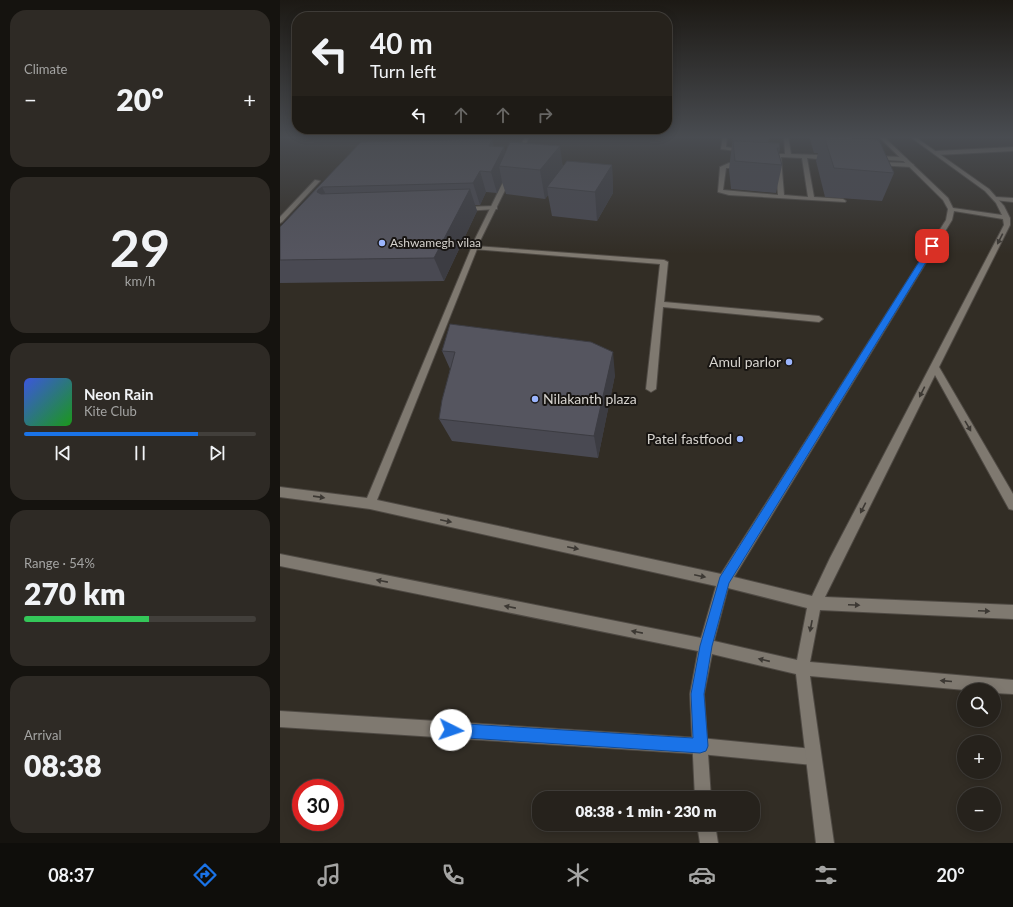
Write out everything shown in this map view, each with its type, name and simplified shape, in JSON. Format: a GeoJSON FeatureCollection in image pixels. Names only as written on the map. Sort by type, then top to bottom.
{"type":"FeatureCollection","features":[{"type":"Feature","properties":{"kind":"street"},"geometry":{"type":"LineString","coordinates":[[370,504],[475,248],[510,175]]}},
{"type":"Feature","properties":{"kind":"street"},"geometry":{"type":"LineString","coordinates":[[722,175],[720,191],[729,193],[843,201]]}},
{"type":"Feature","properties":{"kind":"street"},"geometry":{"type":"LineString","coordinates":[[779,175],[781,197]]}},
{"type":"Feature","properties":{"kind":"street"},"geometry":{"type":"LineString","coordinates":[[807,175],[811,199]]}},
{"type":"Feature","properties":{"kind":"street"},"geometry":{"type":"LineString","coordinates":[[703,791],[697,694],[706,646],[724,581],[949,220],[951,209],[946,198],[922,175]]}},
{"type":"Feature","properties":{"kind":"street"},"geometry":{"type":"LineString","coordinates":[[825,843],[802,668],[815,603],[834,562],[935,368],[1007,225],[1007,214],[996,199],[965,175]]}},
{"type":"Feature","properties":{"kind":"street"},"geometry":{"type":"LineString","coordinates":[[280,221],[317,181]]}},
{"type":"Feature","properties":{"kind":"street"},"geometry":{"type":"LineString","coordinates":[[996,199],[1013,200]]}},
{"type":"Feature","properties":{"kind":"street"},"geometry":{"type":"LineString","coordinates":[[457,209],[495,208]]}},
{"type":"Feature","properties":{"kind":"street"},"geometry":{"type":"LineString","coordinates":[[951,209],[1007,218]]}},
{"type":"Feature","properties":{"kind":"street"},"geometry":{"type":"LineString","coordinates":[[475,248],[664,262],[650,389]]}},
{"type":"Feature","properties":{"kind":"street"},"geometry":{"type":"LineString","coordinates":[[660,304],[819,319]]}},
{"type":"Feature","properties":{"kind":"street"},"geometry":{"type":"LineString","coordinates":[[935,368],[1013,505]]}},
{"type":"Feature","properties":{"kind":"street"},"geometry":{"type":"LineString","coordinates":[[280,492],[370,504],[724,581],[815,603],[1013,612]]}},
{"type":"Feature","properties":{"kind":"street"},"geometry":{"type":"LineString","coordinates":[[280,560],[706,646],[802,668],[1013,687]]}},
{"type":"Feature","properties":{"kind":"street"},"geometry":{"type":"LineString","coordinates":[[280,719],[700,746],[813,757]]}},
{"type":"Feature","properties":{"kind":"street"},"geometry":{"type":"LineString","coordinates":[[707,831],[709,843]]}},
{"type":"Feature","properties":{"kind":"building"},"geometry":{"type":"Polygon","coordinates":[[[329,175],[477,175],[473,183],[322,187],[318,190],[317,192],[321,194],[470,189],[434,258],[280,260],[280,227],[329,175]]]}},
{"type":"Feature","properties":{"kind":"building"},"geometry":{"type":"Polygon","coordinates":[[[556,175],[605,175],[595,192],[547,187],[556,175]]]}},
{"type":"Feature","properties":{"kind":"building","name":"Nilakanth plaza"},"geometry":{"type":"Polygon","coordinates":[[[450,324],[591,342],[613,352],[594,436],[439,419],[442,400],[455,352],[442,351],[450,324]]]}},
{"type":"Feature","properties":{"kind":"place","name":"Ashwamegh vilaa"},"geometry":{"type":"Point","coordinates":[382,243]}},
{"type":"Feature","properties":{"kind":"place","name":"Amul parlor"},"geometry":{"type":"Point","coordinates":[789,362]}},
{"type":"Feature","properties":{"kind":"place","name":"Nilakanth plaza"},"geometry":{"type":"Point","coordinates":[535,399]}},
{"type":"Feature","properties":{"kind":"place","name":"Patel fastfood"},"geometry":{"type":"Point","coordinates":[740,439]}},
{"type":"Feature","properties":{"kind":"route"},"geometry":{"type":"LineString","coordinates":[[451,730],[700,746],[697,694],[706,646],[724,581],[742,549],[932,246]]}}]}
